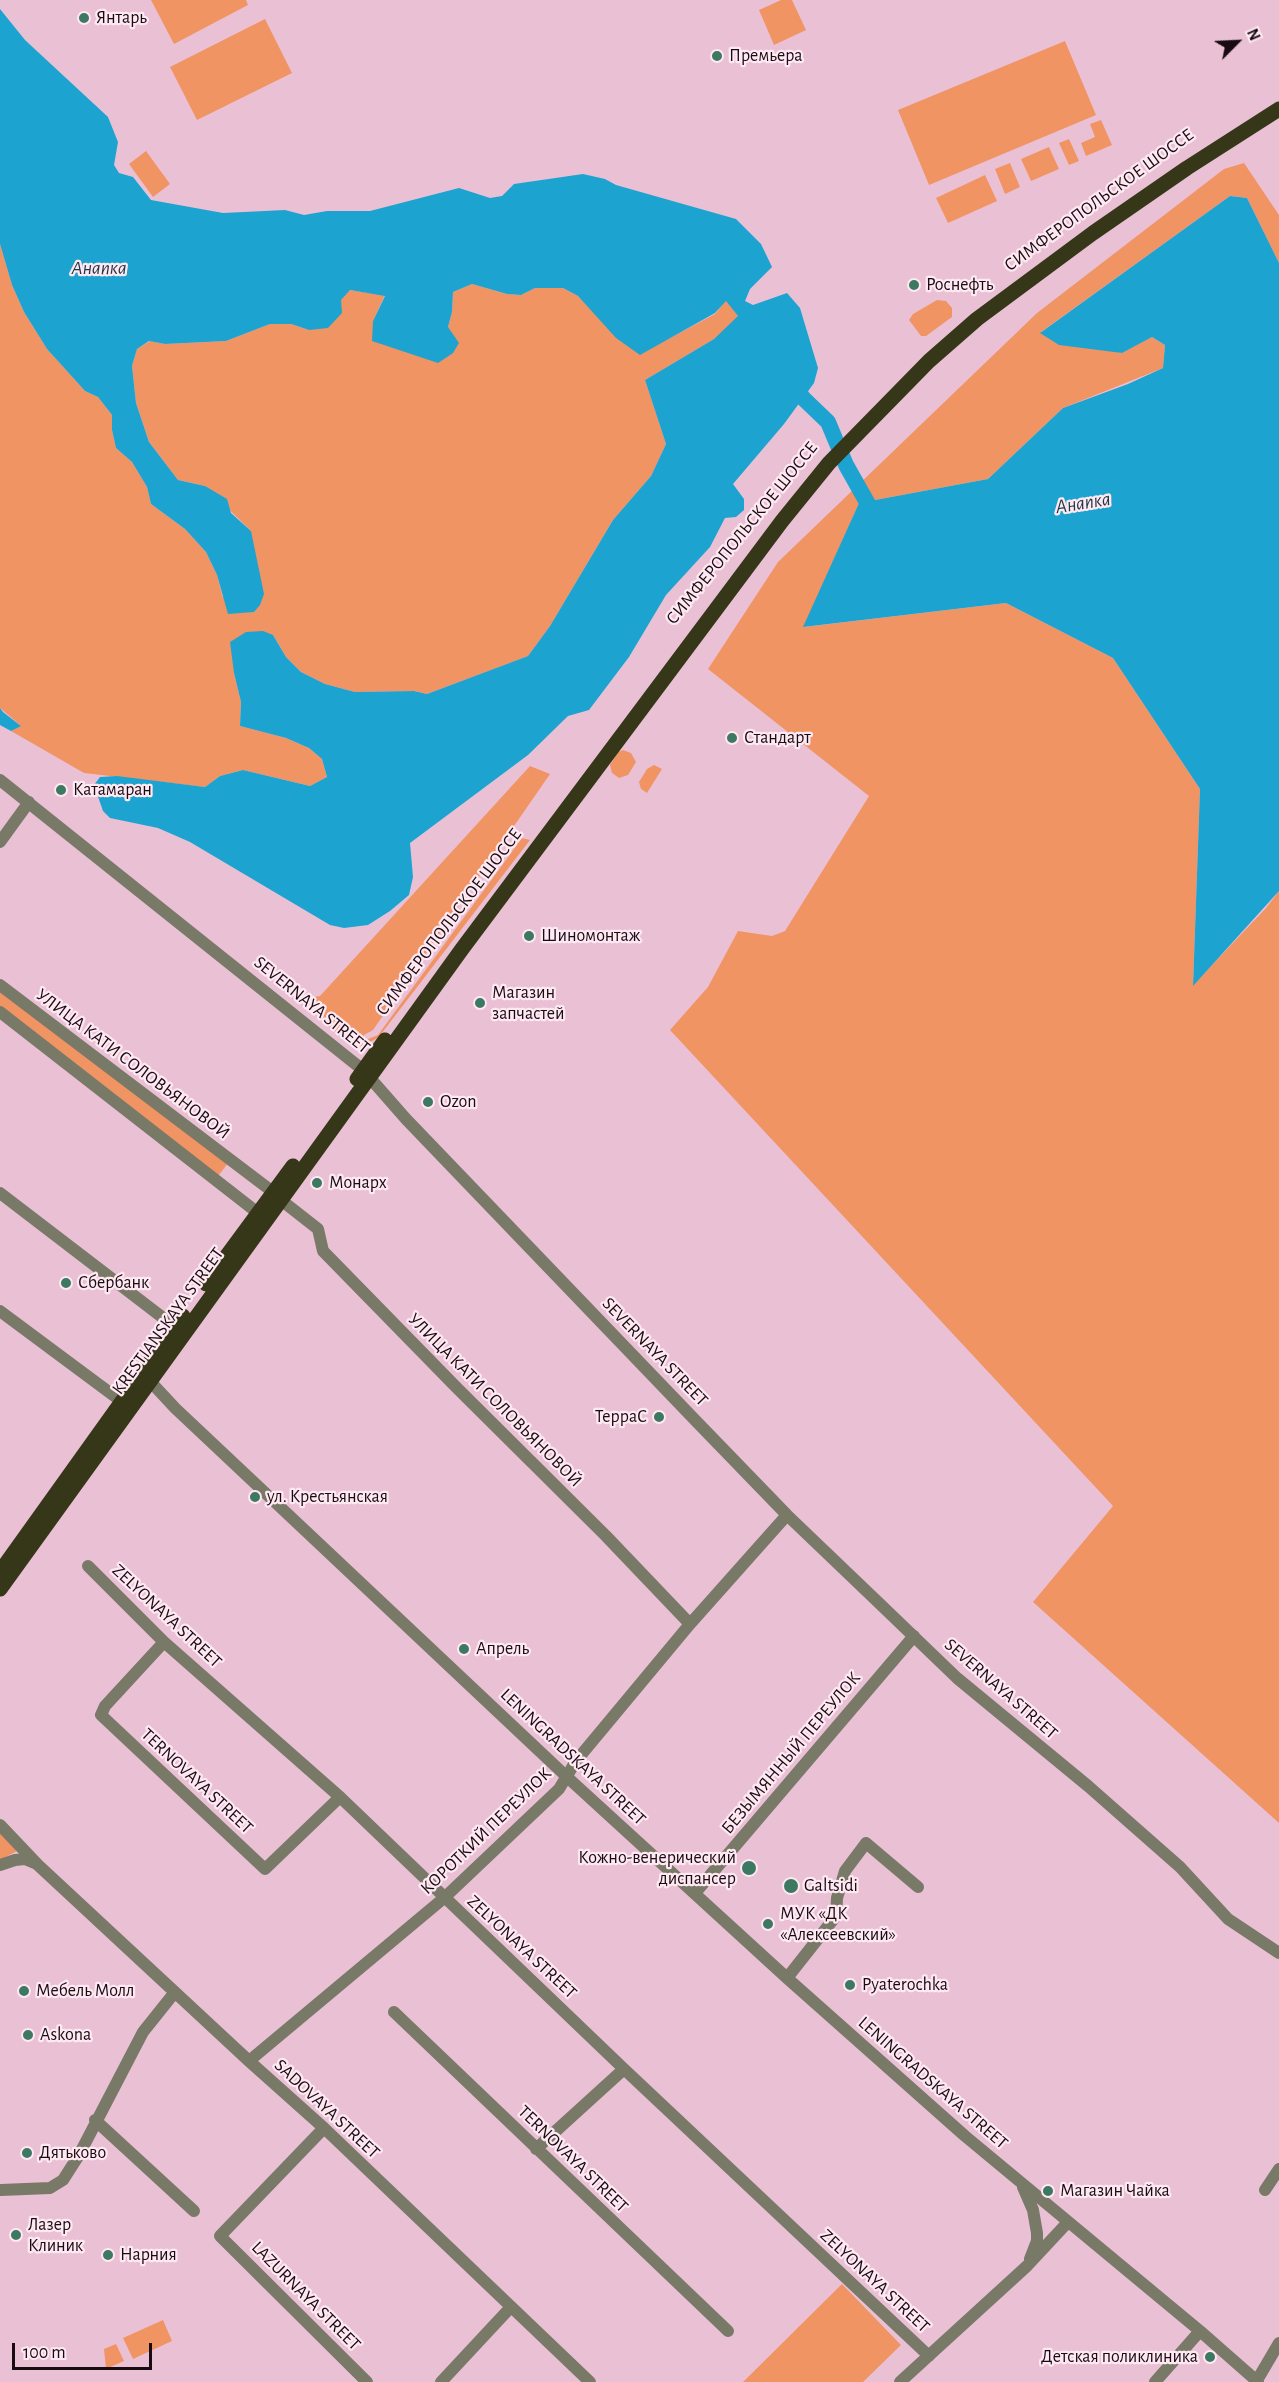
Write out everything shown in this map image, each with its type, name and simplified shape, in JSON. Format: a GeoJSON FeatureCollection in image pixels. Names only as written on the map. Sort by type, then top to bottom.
{"type":"FeatureCollection","features":[{"type":"Feature","properties":{"kind":"main road","name":"СИМФЕРОПОЛЬСКОЕ ШОССЕ"},"geometry":{"type":"LineString","coordinates":[[367,1074],[615,737],[826,461],[932,351],[995,298],[1086,229],[1279,98]]}},
{"type":"Feature","properties":{"kind":"main road","name":"СИМФЕРОПОЛЬСКОЕ ШОССЕ"},"geometry":{"type":"LineString","coordinates":[[866,420],[977,319],[1093,233],[1279,109]]}},
{"type":"Feature","properties":{"kind":"main road","name":"KRESTIANSKAYA STREET"},"geometry":{"type":"LineString","coordinates":[[0,1589],[22,1561],[277,1196],[367,1074]]}},
{"type":"Feature","properties":{"kind":"main road","name":"KRESTIANSKAYA STREET"},"geometry":{"type":"LineString","coordinates":[[2,1568],[258,1213],[277,1196]]}},
{"type":"Feature","properties":{"kind":"street","name":"SEVERNAYA STREET"},"geometry":{"type":"LineString","coordinates":[[0,780],[367,1074],[453,1168],[788,1515],[957,1678],[1088,1786],[1180,1868],[1228,1919],[1279,1953]]}},
{"type":"Feature","properties":{"kind":"street"},"geometry":{"type":"LineString","coordinates":[[0,842],[29,802]]}},
{"type":"Feature","properties":{"kind":"street","name":"УЛИЦА КАТИ СОЛОВЬЯНОВОЙ"},"geometry":{"type":"LineString","coordinates":[[0,985],[318,1229],[323,1251],[606,1536],[690,1624]]}},
{"type":"Feature","properties":{"kind":"street"},"geometry":{"type":"LineString","coordinates":[[0,1012],[258,1213]]}},
{"type":"Feature","properties":{"kind":"street"},"geometry":{"type":"LineString","coordinates":[[0,1193],[175,1327]]}},
{"type":"Feature","properties":{"kind":"street"},"geometry":{"type":"LineString","coordinates":[[0,1311],[121,1401]]}},
{"type":"Feature","properties":{"kind":"street","name":"LENINGRADSKAYA STREET"},"geometry":{"type":"LineString","coordinates":[[149,1380],[175,1408],[567,1777],[787,1978],[1021,2183],[1200,2331],[1257,2382]]}},
{"type":"Feature","properties":{"kind":"street","name":"КОРОТКИЙ ПЕРЕУЛОК"},"geometry":{"type":"LineString","coordinates":[[249,2061],[444,1898],[559,1789],[576,1761],[690,1624],[788,1515]]}},
{"type":"Feature","properties":{"kind":"street","name":"ZELYONAYA STREET"},"geometry":{"type":"LineString","coordinates":[[88,1566],[164,1642],[340,1797],[929,2356]]}},
{"type":"Feature","properties":{"kind":"street","name":"БЕЗЫМЯННЫЙ ПЕРЕУЛОК"},"geometry":{"type":"LineString","coordinates":[[695,1893],[914,1636]]}},
{"type":"Feature","properties":{"kind":"street","name":"TERNOVAYA STREET"},"geometry":{"type":"LineString","coordinates":[[164,1642],[105,1706],[100,1715],[265,1869],[340,1797]]}},
{"type":"Feature","properties":{"kind":"street","name":"SADOVAYA STREET"},"geometry":{"type":"LineString","coordinates":[[0,1825],[38,1864],[324,2128],[590,2382]]}},
{"type":"Feature","properties":{"kind":"street"},"geometry":{"type":"LineString","coordinates":[[787,1978],[836,1916],[837,1898],[845,1870],[866,1844],[918,1887]]}},
{"type":"Feature","properties":{"kind":"street"},"geometry":{"type":"LineString","coordinates":[[0,1865],[25,1859],[38,1864]]}},
{"type":"Feature","properties":{"kind":"street"},"geometry":{"type":"LineString","coordinates":[[1,2190],[50,2188],[63,2180],[79,2155],[95,2120],[143,2032],[175,1992]]}},
{"type":"Feature","properties":{"kind":"street","name":"TERNOVAYA STREET"},"geometry":{"type":"LineString","coordinates":[[394,2012],[728,2331]]}},
{"type":"Feature","properties":{"kind":"street"},"geometry":{"type":"LineString","coordinates":[[536,2149],[624,2069]]}},
{"type":"Feature","properties":{"kind":"street"},"geometry":{"type":"LineString","coordinates":[[95,2120],[194,2211]]}},
{"type":"Feature","properties":{"kind":"street","name":"LAZURNAYA STREET"},"geometry":{"type":"LineString","coordinates":[[324,2128],[220,2236],[367,2382]]}},
{"type":"Feature","properties":{"kind":"street"},"geometry":{"type":"LineString","coordinates":[[1265,2190],[1279,2169]]}},
{"type":"Feature","properties":{"kind":"street"},"geometry":{"type":"LineString","coordinates":[[1021,2183],[1036,2222],[1037,2241],[1027,2266]]}},
{"type":"Feature","properties":{"kind":"street"},"geometry":{"type":"LineString","coordinates":[[1036,2222],[1043,2213],[1054,2210]]}},
{"type":"Feature","properties":{"kind":"street"},"geometry":{"type":"LineString","coordinates":[[900,2382],[1027,2266],[1068,2222]]}},
{"type":"Feature","properties":{"kind":"street"},"geometry":{"type":"LineString","coordinates":[[441,2382],[510,2308]]}},
{"type":"Feature","properties":{"kind":"street"},"geometry":{"type":"LineString","coordinates":[[1155,2382],[1200,2331]]}},
{"type":"Feature","properties":{"kind":"street"},"geometry":{"type":"LineString","coordinates":[[1257,2382],[1279,2343]]}},
{"type":"Feature","properties":{"kind":"shaded area"},"geometry":{"type":"Polygon","coordinates":[[[151,0],[246,0],[248,5],[174,44],[151,0]]]}},
{"type":"Feature","properties":{"kind":"shaded area"},"geometry":{"type":"Polygon","coordinates":[[[781,0],[792,0],[806,30],[774,45],[759,10],[781,0]]]}},
{"type":"Feature","properties":{"kind":"shaded area"},"geometry":{"type":"Polygon","coordinates":[[[265,19],[292,73],[197,120],[170,67],[265,19]]]}},
{"type":"Feature","properties":{"kind":"shaded area"},"geometry":{"type":"Polygon","coordinates":[[[1065,41],[1096,115],[929,185],[898,110],[1065,41]]]}},
{"type":"Feature","properties":{"kind":"shaded area"},"geometry":{"type":"Polygon","coordinates":[[[1101,120],[1112,145],[1086,156],[1081,143],[1095,137],[1090,124],[1101,120]]]}},
{"type":"Feature","properties":{"kind":"shaded area"},"geometry":{"type":"Polygon","coordinates":[[[1069,139],[1079,161],[1069,165],[1059,143],[1069,139]]]}},
{"type":"Feature","properties":{"kind":"shaded area"},"geometry":{"type":"Polygon","coordinates":[[[1049,147],[1059,169],[1031,181],[1021,159],[1049,147]]]}},
{"type":"Feature","properties":{"kind":"shaded area"},"geometry":{"type":"Polygon","coordinates":[[[146,151],[170,184],[153,197],[129,164],[146,151]]]}},
{"type":"Feature","properties":{"kind":"shaded area"},"geometry":{"type":"Polygon","coordinates":[[[1010,163],[1020,187],[1005,194],[995,169],[1010,163]]]}},
{"type":"Feature","properties":{"kind":"shaded area"},"geometry":{"type":"Polygon","coordinates":[[[1244,163],[1279,215],[1279,263],[1247,198],[1230,196],[1041,332],[1121,353],[1152,337],[1165,345],[1163,368],[1063,408],[988,479],[859,503],[804,627],[1006,603],[1113,658],[1200,789],[1193,985],[1266,908],[1279,891],[1279,1823],[1033,1602],[1113,1506],[670,1030],[708,987],[738,931],[772,936],[785,931],[869,796],[708,669],[778,562],[1037,313],[1224,169],[1244,163]]]}},
{"type":"Feature","properties":{"kind":"shaded area"},"geometry":{"type":"Polygon","coordinates":[[[985,175],[997,201],[948,223],[936,198],[985,175]]]}},
{"type":"Feature","properties":{"kind":"shaded area"},"geometry":{"type":"Polygon","coordinates":[[[0,244],[12,285],[24,312],[47,349],[85,391],[98,397],[112,415],[112,430],[116,448],[132,462],[147,487],[151,504],[185,529],[206,552],[217,575],[223,598],[251,531],[205,486],[178,480],[149,442],[136,403],[132,366],[137,349],[150,341],[165,344],[226,341],[270,324],[291,324],[309,330],[349,290],[385,295],[373,321],[448,327],[452,312],[453,292],[472,284],[507,294],[521,295],[535,288],[563,288],[578,296],[640,354],[715,314],[726,300],[739,317],[714,339],[645,380],[666,444],[651,476],[613,520],[550,626],[528,656],[427,694],[414,691],[355,692],[325,684],[301,672],[286,657],[273,635],[234,673],[241,702],[240,726],[286,738],[309,748],[322,759],[327,777],[310,786],[243,770],[220,776],[205,787],[84,773],[11,731],[20,725],[0,708],[0,244]]]}},
{"type":"Feature","properties":{"kind":"shaded area"},"geometry":{"type":"Polygon","coordinates":[[[937,300],[946,301],[952,308],[952,317],[926,336],[921,336],[909,320],[913,314],[937,300]]]}},
{"type":"Feature","properties":{"kind":"shaded area"},"geometry":{"type":"Polygon","coordinates":[[[623,750],[631,753],[636,762],[628,775],[619,778],[612,773],[610,765],[618,752],[623,750]]]}},
{"type":"Feature","properties":{"kind":"shaded area"},"geometry":{"type":"Polygon","coordinates":[[[654,765],[662,769],[647,793],[641,789],[639,782],[647,769],[654,765]]]}},
{"type":"Feature","properties":{"kind":"shaded area"},"geometry":{"type":"Polygon","coordinates":[[[530,766],[550,774],[373,1030],[350,1043],[320,1020],[324,1017],[302,999],[320,996],[530,766]]]}},
{"type":"Feature","properties":{"kind":"shaded area"},"geometry":{"type":"Polygon","coordinates":[[[522,838],[530,840],[378,1038],[362,1046],[353,1045],[378,1035],[522,838]]]}},
{"type":"Feature","properties":{"kind":"shaded area"},"geometry":{"type":"Polygon","coordinates":[[[0,988],[229,1162],[218,1176],[0,1009],[0,988]]]}},
{"type":"Feature","properties":{"kind":"shaded area"},"geometry":{"type":"Polygon","coordinates":[[[0,1829],[17,1851],[0,1860],[0,1829]]]}},
{"type":"Feature","properties":{"kind":"shaded area"},"geometry":{"type":"Polygon","coordinates":[[[842,2284],[901,2345],[863,2382],[743,2382],[842,2284]]]}},
{"type":"Feature","properties":{"kind":"shaded area"},"geometry":{"type":"Polygon","coordinates":[[[163,2320],[172,2341],[133,2359],[123,2338],[163,2320]]]}},
{"type":"Feature","properties":{"kind":"shaded area"},"geometry":{"type":"Polygon","coordinates":[[[116,2344],[124,2361],[106,2369],[104,2349],[116,2344]]]}},
{"type":"Feature","properties":{"kind":"water","name":"Анапка"},"geometry":{"type":"Polygon","coordinates":[[[0,9],[25,40],[108,117],[118,142],[114,165],[119,173],[133,177],[151,200],[223,213],[285,210],[304,215],[327,211],[370,211],[459,188],[490,198],[502,196],[514,184],[583,174],[736,219],[761,244],[772,267],[750,289],[745,301],[753,305],[787,293],[800,308],[818,368],[814,383],[784,424],[733,484],[744,499],[744,510],[736,517],[725,518],[710,547],[666,595],[629,657],[589,710],[568,716],[528,755],[410,843],[413,877],[409,895],[368,925],[344,928],[330,925],[190,842],[158,828],[110,818],[103,811],[94,785],[100,777],[117,776],[205,787],[220,776],[243,770],[310,786],[327,777],[322,759],[309,748],[286,738],[240,726],[241,702],[230,642],[246,632],[263,631],[273,635],[286,657],[301,672],[325,684],[355,692],[414,691],[427,694],[528,656],[550,626],[613,520],[651,476],[666,444],[645,380],[714,339],[738,316],[726,301],[715,313],[640,355],[616,338],[578,296],[563,288],[535,288],[521,295],[507,294],[472,284],[453,292],[452,312],[448,327],[459,343],[453,353],[438,363],[372,341],[373,321],[385,296],[350,290],[341,300],[342,313],[328,328],[309,330],[291,324],[270,324],[226,341],[165,344],[149,341],[137,349],[132,366],[136,403],[149,442],[178,480],[205,486],[227,499],[231,513],[251,531],[264,594],[260,605],[254,612],[228,614],[217,575],[206,552],[185,529],[151,504],[147,487],[132,462],[116,448],[112,430],[112,415],[98,397],[85,391],[47,349],[24,312],[12,285],[0,244],[0,9]]]}},
{"type":"Feature","properties":{"kind":"water"},"geometry":{"type":"Polygon","coordinates":[[[1230,196],[1247,198],[1279,263],[1279,891],[1193,986],[1200,789],[1113,658],[1006,603],[803,627],[859,503],[988,479],[1063,408],[1128,384],[1163,368],[1165,345],[1152,337],[1122,353],[1059,345],[1040,333],[1230,196]]]}},
{"type":"Feature","properties":{"kind":"water"},"geometry":{"type":"Polygon","coordinates":[[[0,708],[21,726],[11,731],[0,725],[0,708]]]}},
{"type":"Feature","properties":{"kind":"waterway"},"geometry":{"type":"LineString","coordinates":[[791,380],[803,398],[828,422],[846,465],[877,520]]}},
{"type":"Feature","properties":{"kind":"place","name":"Янтарь"},"geometry":{"type":"Point","coordinates":[84,18]}},
{"type":"Feature","properties":{"kind":"place","name":"Премьера"},"geometry":{"type":"Point","coordinates":[717,56]}},
{"type":"Feature","properties":{"kind":"place","name":"Роснефть"},"geometry":{"type":"Point","coordinates":[914,285]}},
{"type":"Feature","properties":{"kind":"place","name":"Стандарт"},"geometry":{"type":"Point","coordinates":[732,738]}},
{"type":"Feature","properties":{"kind":"place","name":"Катамаран"},"geometry":{"type":"Point","coordinates":[61,790]}},
{"type":"Feature","properties":{"kind":"place","name":"Шиномонтаж"},"geometry":{"type":"Point","coordinates":[529,936]}},
{"type":"Feature","properties":{"kind":"place","name":"Магазин запчастей"},"geometry":{"type":"Point","coordinates":[480,1003]}},
{"type":"Feature","properties":{"kind":"place","name":"Ozon"},"geometry":{"type":"Point","coordinates":[428,1102]}},
{"type":"Feature","properties":{"kind":"place","name":"Монарх"},"geometry":{"type":"Point","coordinates":[317,1183]}},
{"type":"Feature","properties":{"kind":"place","name":"Сбербанк"},"geometry":{"type":"Point","coordinates":[66,1283]}},
{"type":"Feature","properties":{"kind":"place","name":"ТерраС"},"geometry":{"type":"Point","coordinates":[659,1417]}},
{"type":"Feature","properties":{"kind":"place","name":"ул. Крестьянская"},"geometry":{"type":"Point","coordinates":[255,1497]}},
{"type":"Feature","properties":{"kind":"place","name":"Апрель"},"geometry":{"type":"Point","coordinates":[464,1649]}},
{"type":"Feature","properties":{"kind":"place","name":"Кожно-венерический диспансер"},"geometry":{"type":"Point","coordinates":[749,1868]}},
{"type":"Feature","properties":{"kind":"place","name":"Galtsidi"},"geometry":{"type":"Point","coordinates":[791,1886]}},
{"type":"Feature","properties":{"kind":"place","name":"МУК «ДК «Алексеевский»"},"geometry":{"type":"Point","coordinates":[768,1924]}},
{"type":"Feature","properties":{"kind":"place","name":"Pyaterochka"},"geometry":{"type":"Point","coordinates":[850,1985]}},
{"type":"Feature","properties":{"kind":"place","name":"Мебель Молл"},"geometry":{"type":"Point","coordinates":[24,1991]}},
{"type":"Feature","properties":{"kind":"place","name":"Askona"},"geometry":{"type":"Point","coordinates":[28,2035]}},
{"type":"Feature","properties":{"kind":"place","name":"Дятьково"},"geometry":{"type":"Point","coordinates":[27,2153]}},
{"type":"Feature","properties":{"kind":"place","name":"Магазин Чайка"},"geometry":{"type":"Point","coordinates":[1048,2191]}},
{"type":"Feature","properties":{"kind":"place","name":"Лазер Клиник"},"geometry":{"type":"Point","coordinates":[16,2235]}},
{"type":"Feature","properties":{"kind":"place","name":"Нарния"},"geometry":{"type":"Point","coordinates":[108,2255]}},
{"type":"Feature","properties":{"kind":"place","name":"Детская поликлиника"},"geometry":{"type":"Point","coordinates":[1210,2357]}}]}
